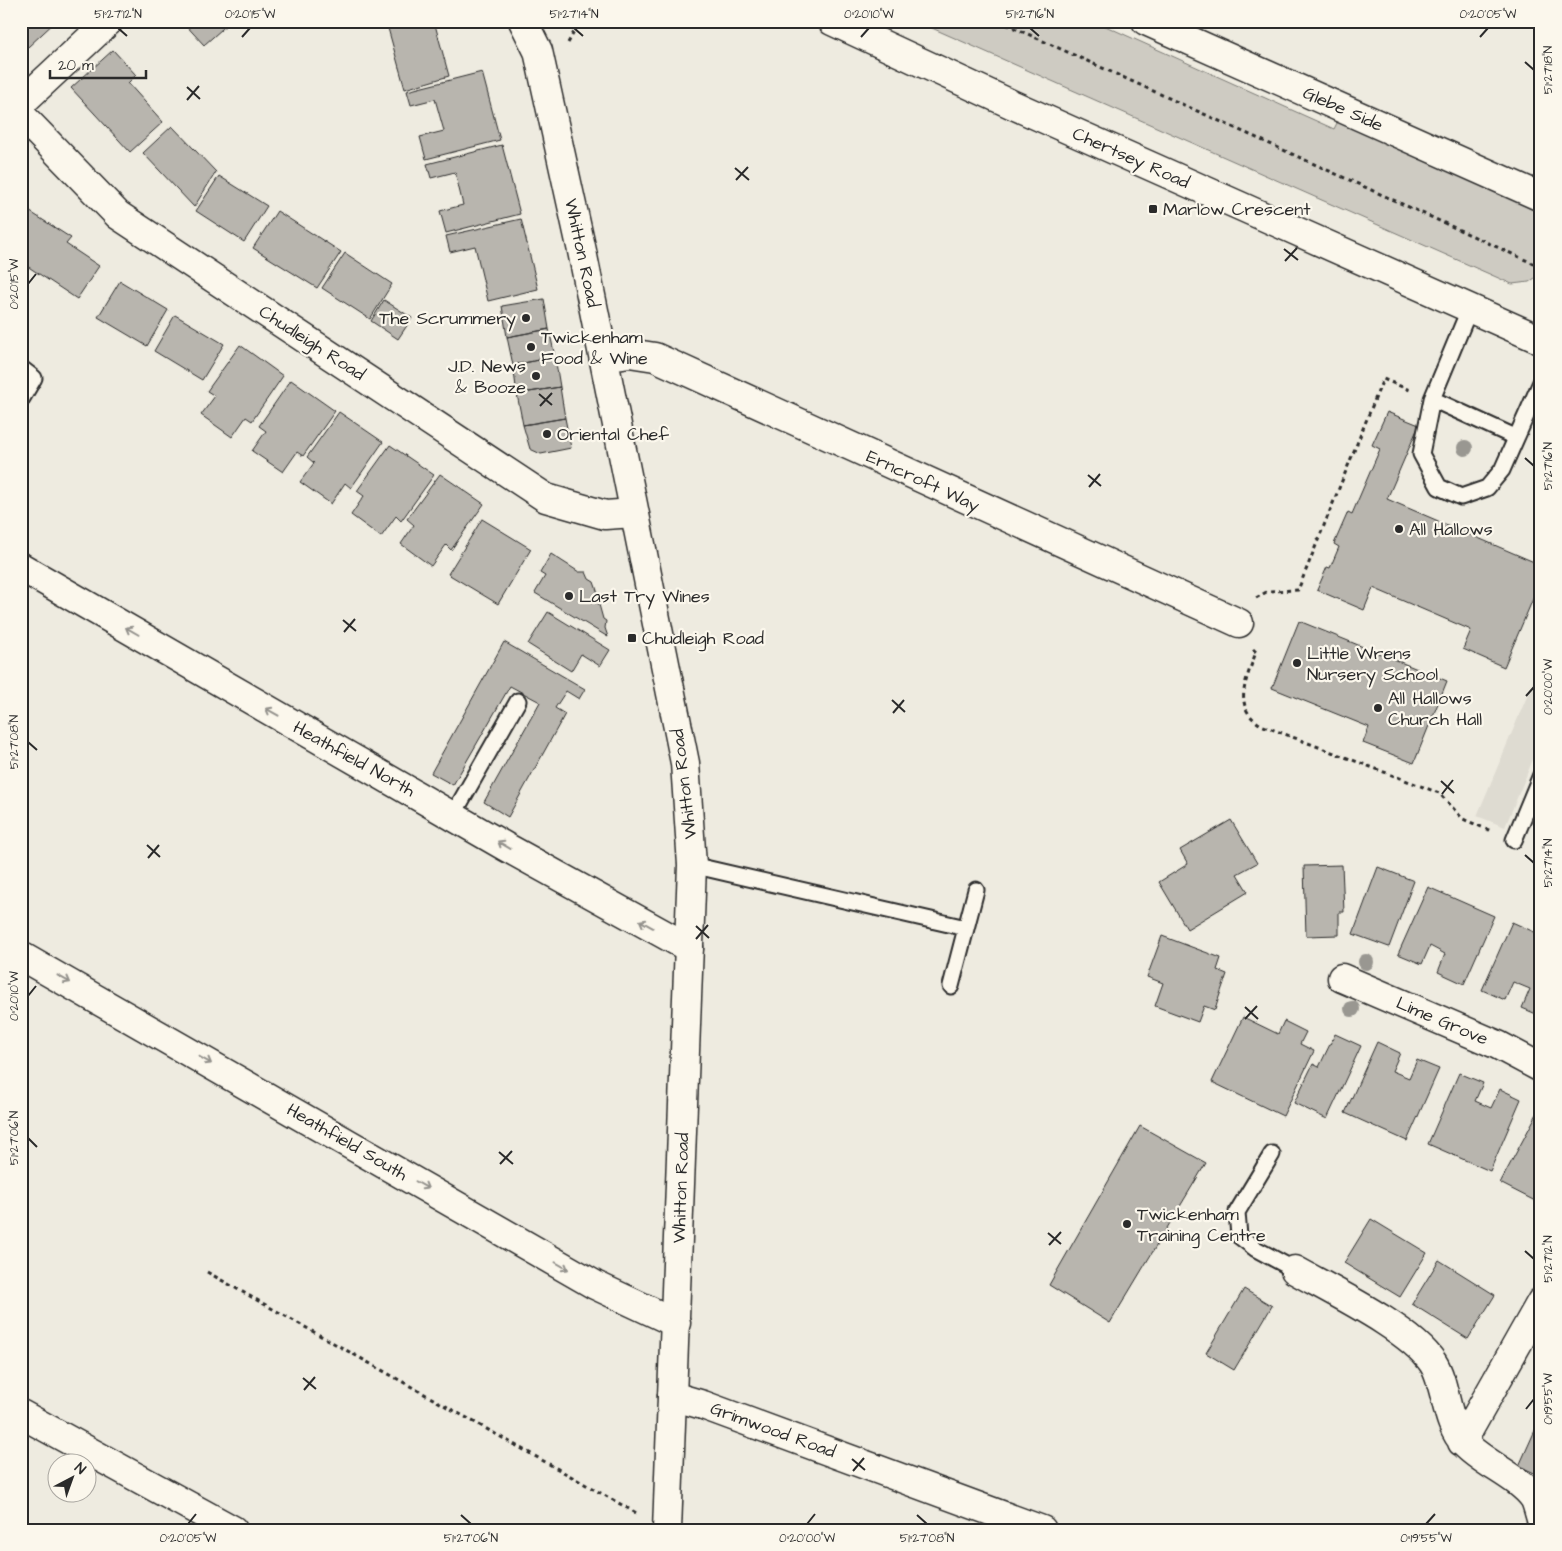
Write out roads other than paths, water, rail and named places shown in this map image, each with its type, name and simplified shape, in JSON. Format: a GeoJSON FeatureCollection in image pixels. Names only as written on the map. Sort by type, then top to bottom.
{"type":"FeatureCollection","features":[{"type":"Feature","properties":{"kind":"main road"},"geometry":{"type":"LineString","coordinates":[[21,103],[109,21]]}},
{"type":"Feature","properties":{"kind":"main road","name":"Whitton Road"},"geometry":{"type":"LineString","coordinates":[[523,21],[538,51],[604,357],[685,763],[692,865],[667,1530]]}},
{"type":"Feature","properties":{"kind":"main road","name":"Whitton Road"},"geometry":{"type":"LineString","coordinates":[[538,51],[542,21]]}},
{"type":"Feature","properties":{"kind":"main road","name":"Chertsey Road"},"geometry":{"type":"LineString","coordinates":[[832,21],[1011,104],[1469,310],[1541,340]]}},
{"type":"Feature","properties":{"kind":"main road","name":"Glebe Side"},"geometry":{"type":"LineString","coordinates":[[1146,21],[1541,197]]}},
{"type":"Feature","properties":{"kind":"main road","name":"Chudleigh Road"},"geometry":{"type":"LineString","coordinates":[[21,116],[118,215],[546,498],[605,515],[634,513]]}},
{"type":"Feature","properties":{"kind":"main road","name":"Erncroft Way"},"geometry":{"type":"LineString","coordinates":[[604,357],[629,353],[655,357],[1240,623]]}},
{"type":"Feature","properties":{"kind":"main road","name":"Heathfield North"},"geometry":{"type":"LineString","coordinates":[[21,567],[506,846],[689,948]]}},
{"type":"Feature","properties":{"kind":"main road","name":"Heathfield South"},"geometry":{"type":"LineString","coordinates":[[21,956],[595,1285],[676,1323]]}},
{"type":"Feature","properties":{"kind":"main road","name":"Lime Grove"},"geometry":{"type":"LineString","coordinates":[[1342,978],[1489,1041],[1541,1068]]}},
{"type":"Feature","properties":{"kind":"main road"},"geometry":{"type":"LineString","coordinates":[[1295,1270],[1412,1339],[1434,1364],[1452,1422],[1462,1442],[1478,1457],[1506,1473],[1534,1498],[1541,1519]]}},
{"type":"Feature","properties":{"kind":"main road"},"geometry":{"type":"LineString","coordinates":[[1462,1442],[1541,1302]]}},
{"type":"Feature","properties":{"kind":"main road","name":"Grimwood Road"},"geometry":{"type":"LineString","coordinates":[[672,1396],[703,1404],[1042,1530]]}},
{"type":"Feature","properties":{"kind":"main road"},"geometry":{"type":"LineString","coordinates":[[21,1414],[223,1527]]}},
{"type":"Feature","properties":{"kind":"lane"},"geometry":{"type":"LineString","coordinates":[[1469,310],[1432,399],[1421,454],[1439,487],[1461,497],[1487,488],[1502,470],[1514,437],[1541,382]]}},
{"type":"Feature","properties":{"kind":"lane"},"geometry":{"type":"LineString","coordinates":[[21,368],[34,378],[21,400]]}},
{"type":"Feature","properties":{"kind":"lane"},"geometry":{"type":"LineString","coordinates":[[1432,399],[1514,437]]}},
{"type":"Feature","properties":{"kind":"lane"},"geometry":{"type":"LineString","coordinates":[[453,815],[518,701]]}},
{"type":"Feature","properties":{"kind":"lane"},"geometry":{"type":"LineString","coordinates":[[1514,840],[1541,775]]}},
{"type":"Feature","properties":{"kind":"lane"},"geometry":{"type":"LineString","coordinates":[[692,865],[966,928]]}},
{"type":"Feature","properties":{"kind":"lane"},"geometry":{"type":"LineString","coordinates":[[951,986],[976,890]]}},
{"type":"Feature","properties":{"kind":"lane"},"geometry":{"type":"LineString","coordinates":[[1272,1154],[1237,1212],[1239,1236],[1256,1249],[1295,1270]]}},
{"type":"Feature","properties":{"kind":"place","name":"Marlow Crescent"},"geometry":{"type":"Point","coordinates":[1153,209]}},
{"type":"Feature","properties":{"kind":"place","name":"The Scrummery"},"geometry":{"type":"Point","coordinates":[526,318]}},
{"type":"Feature","properties":{"kind":"place","name":"Twickenham Food & Wine"},"geometry":{"type":"Point","coordinates":[531,347]}},
{"type":"Feature","properties":{"kind":"place","name":"J.D. News & Booze"},"geometry":{"type":"Point","coordinates":[536,376]}},
{"type":"Feature","properties":{"kind":"place","name":"Oriental Chef"},"geometry":{"type":"Point","coordinates":[547,434]}},
{"type":"Feature","properties":{"kind":"place","name":"All Hallows"},"geometry":{"type":"Point","coordinates":[1399,529]}},
{"type":"Feature","properties":{"kind":"place","name":"Last Try Wines"},"geometry":{"type":"Point","coordinates":[569,596]}},
{"type":"Feature","properties":{"kind":"place","name":"Chudleigh Road"},"geometry":{"type":"Point","coordinates":[632,638]}},
{"type":"Feature","properties":{"kind":"place","name":"Little Wrens Nursery School"},"geometry":{"type":"Point","coordinates":[1297,663]}},
{"type":"Feature","properties":{"kind":"place","name":"All Hallows Church Hall"},"geometry":{"type":"Point","coordinates":[1378,708]}},
{"type":"Feature","properties":{"kind":"place","name":"Twickenham Training Centre"},"geometry":{"type":"Point","coordinates":[1127,1224]}}]}
